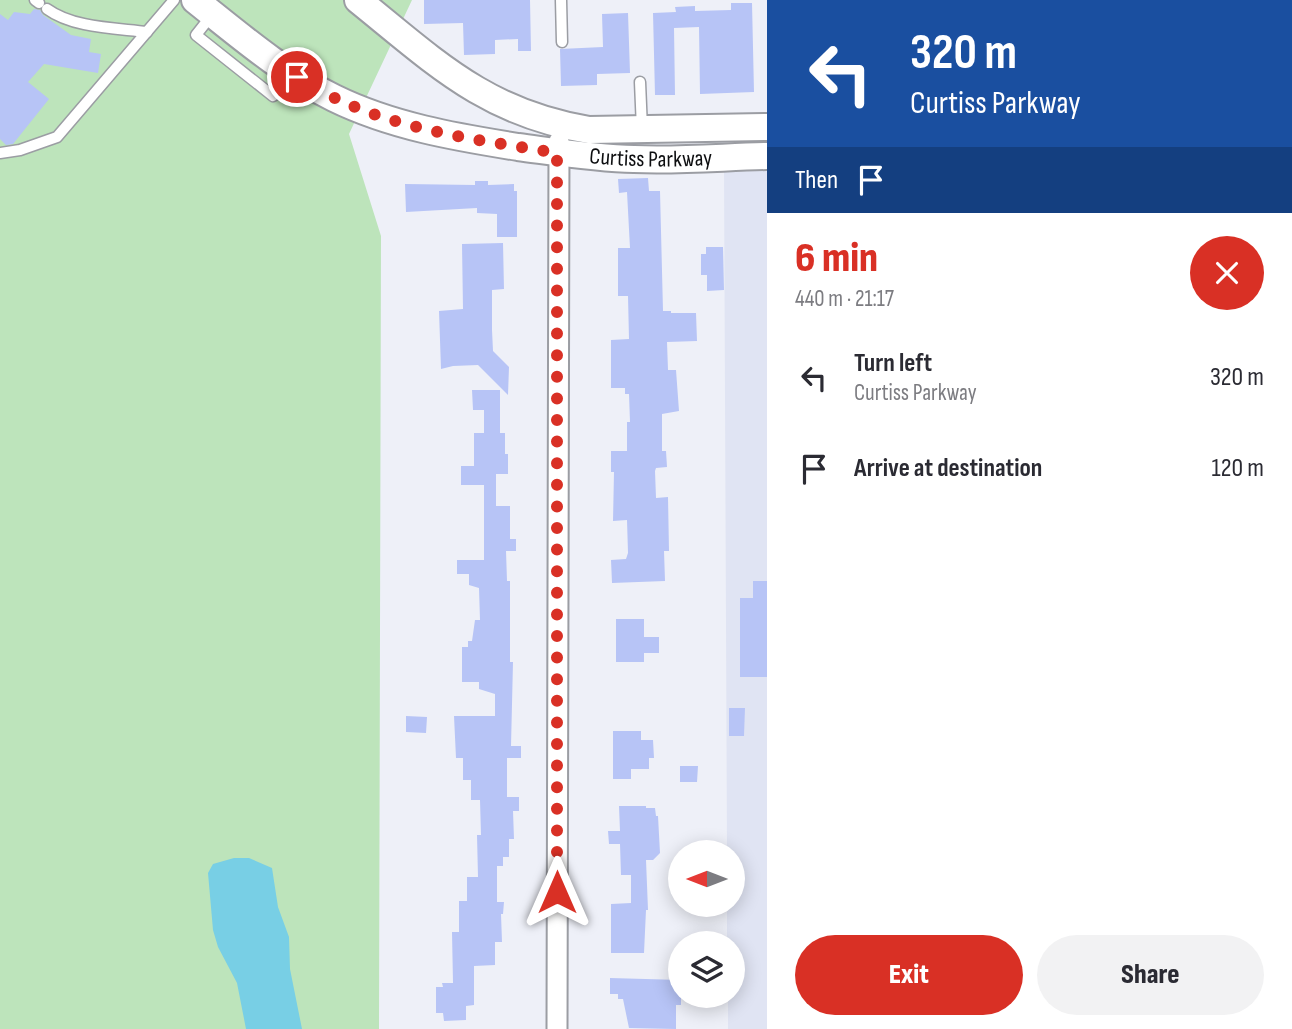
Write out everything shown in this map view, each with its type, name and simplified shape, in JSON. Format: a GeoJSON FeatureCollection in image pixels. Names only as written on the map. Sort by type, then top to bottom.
{"type":"FeatureCollection","features":[{"type":"Feature","properties":{"kind":"main road","name":"Curtiss Parkway"},"geometry":{"type":"LineString","coordinates":[[358,0],[471,88],[499,104],[561,125],[589,130],[767,127]]}},
{"type":"Feature","properties":{"kind":"main road","name":"Curtiss Parkway"},"geometry":{"type":"LineString","coordinates":[[204,7],[297,77],[336,99],[415,128],[557,153],[637,159],[767,156]]}},
{"type":"Feature","properties":{"kind":"street"},"geometry":{"type":"LineString","coordinates":[[557,1029],[557,153],[561,125]]}},
{"type":"Feature","properties":{"kind":"lane"},"geometry":{"type":"LineString","coordinates":[[0,153],[20,150],[57,137],[174,0]]}},
{"type":"Feature","properties":{"kind":"lane"},"geometry":{"type":"LineString","coordinates":[[561,0],[562,42]]}},
{"type":"Feature","properties":{"kind":"lane"},"geometry":{"type":"LineString","coordinates":[[40,4],[58,17],[147,32]]}},
{"type":"Feature","properties":{"kind":"lane"},"geometry":{"type":"LineString","coordinates":[[640,82],[642,130]]}},
{"type":"Feature","properties":{"kind":"shaded area"},"geometry":{"type":"Polygon","coordinates":[[[767,169],[767,1029],[728,1029],[728,1008],[745,1008],[745,931],[727,931],[727,917],[746,917],[746,840],[727,840],[724,170],[767,169]]]}},
{"type":"Feature","properties":{"kind":"green space"},"geometry":{"type":"Polygon","coordinates":[[[0,0],[412,0],[349,134],[381,236],[379,1029],[0,1029],[0,0]]]}},
{"type":"Feature","properties":{"kind":"water"},"geometry":{"type":"Polygon","coordinates":[[[234,858],[249,858],[272,868],[278,907],[289,937],[290,969],[302,1029],[246,1029],[237,983],[218,947],[213,930],[208,873],[213,864],[234,858]]]}},
{"type":"Feature","properties":{"kind":"building"},"geometry":{"type":"Polygon","coordinates":[[[424,0],[530,0],[531,51],[518,51],[518,39],[495,40],[495,54],[464,55],[463,23],[424,24],[424,0]]]}},
{"type":"Feature","properties":{"kind":"building"},"geometry":{"type":"Polygon","coordinates":[[[731,3],[752,3],[754,92],[700,94],[699,27],[674,28],[675,95],[655,95],[653,13],[676,12],[675,7],[695,6],[695,11],[731,10],[731,3]]]}},
{"type":"Feature","properties":{"kind":"building"},"geometry":{"type":"Polygon","coordinates":[[[34,9],[40,10],[71,35],[91,39],[89,52],[101,54],[98,73],[44,64],[28,82],[49,99],[13,144],[6,145],[0,139],[0,14],[8,20],[14,12],[30,14],[34,9]]]}},
{"type":"Feature","properties":{"kind":"building"},"geometry":{"type":"Polygon","coordinates":[[[628,13],[630,73],[597,74],[597,85],[561,86],[560,49],[603,47],[602,14],[628,13]]]}},
{"type":"Feature","properties":{"kind":"building"},"geometry":{"type":"Polygon","coordinates":[[[648,178],[649,191],[660,191],[663,311],[696,313],[697,341],[667,342],[668,370],[676,370],[679,411],[662,414],[662,451],[666,451],[667,467],[656,468],[655,471],[656,498],[668,497],[669,551],[664,551],[665,581],[612,583],[611,560],[626,559],[628,553],[627,520],[613,521],[614,472],[611,472],[611,451],[627,451],[627,422],[630,422],[629,394],[625,394],[625,388],[611,388],[611,340],[629,339],[628,296],[618,296],[618,248],[630,248],[627,192],[619,193],[618,179],[648,178]]]}},
{"type":"Feature","properties":{"kind":"building"},"geometry":{"type":"Polygon","coordinates":[[[475,181],[488,181],[488,185],[514,184],[514,191],[517,191],[517,237],[497,237],[497,214],[477,213],[477,208],[406,212],[405,184],[475,185],[475,181]]]}},
{"type":"Feature","properties":{"kind":"building"},"geometry":{"type":"Polygon","coordinates":[[[503,243],[504,289],[492,290],[492,330],[493,351],[509,367],[508,395],[478,365],[441,369],[439,311],[463,309],[462,244],[503,243]]]}},
{"type":"Feature","properties":{"kind":"building"},"geometry":{"type":"Polygon","coordinates":[[[706,247],[723,247],[724,290],[707,291],[707,275],[701,275],[701,254],[706,254],[706,247]]]}},
{"type":"Feature","properties":{"kind":"building"},"geometry":{"type":"Polygon","coordinates":[[[472,390],[500,390],[500,433],[505,433],[505,454],[508,454],[508,474],[496,474],[496,506],[510,506],[510,539],[516,539],[516,551],[506,551],[507,581],[510,581],[510,662],[513,662],[511,746],[521,746],[521,758],[507,758],[507,797],[519,797],[519,811],[513,811],[514,839],[509,839],[509,857],[503,857],[503,866],[497,866],[497,902],[504,902],[501,914],[502,942],[495,942],[495,965],[474,966],[474,1005],[466,1006],[466,1020],[444,1021],[443,1013],[436,1013],[436,987],[443,987],[442,983],[453,983],[452,932],[459,932],[459,901],[467,901],[467,877],[478,877],[477,835],[481,835],[480,800],[471,800],[471,780],[463,780],[463,758],[456,758],[454,716],[495,716],[495,694],[479,689],[479,682],[462,682],[462,647],[468,647],[468,641],[472,641],[475,620],[480,620],[479,588],[469,585],[469,574],[457,574],[457,560],[484,560],[484,485],[461,485],[461,466],[474,466],[474,433],[484,433],[484,410],[473,410],[472,390]]]}},
{"type":"Feature","properties":{"kind":"building"},"geometry":{"type":"Polygon","coordinates":[[[753,581],[767,581],[767,677],[740,677],[740,598],[753,598],[753,581]]]}},
{"type":"Feature","properties":{"kind":"building"},"geometry":{"type":"Polygon","coordinates":[[[616,619],[644,619],[644,637],[659,637],[659,653],[644,653],[644,662],[616,662],[616,619]]]}},
{"type":"Feature","properties":{"kind":"building"},"geometry":{"type":"Polygon","coordinates":[[[729,708],[745,708],[744,736],[729,736],[729,708]]]}},
{"type":"Feature","properties":{"kind":"building"},"geometry":{"type":"Polygon","coordinates":[[[406,716],[427,717],[426,733],[406,732],[406,716]]]}},
{"type":"Feature","properties":{"kind":"building"},"geometry":{"type":"Polygon","coordinates":[[[613,731],[641,731],[641,740],[653,740],[654,758],[649,758],[649,769],[631,769],[631,779],[613,779],[613,731]]]}},
{"type":"Feature","properties":{"kind":"building"},"geometry":{"type":"Polygon","coordinates":[[[680,766],[698,766],[697,782],[680,782],[680,766]]]}},
{"type":"Feature","properties":{"kind":"building"},"geometry":{"type":"Polygon","coordinates":[[[619,806],[655,808],[658,816],[660,853],[653,860],[646,860],[648,910],[644,953],[611,953],[611,904],[631,903],[631,875],[621,875],[620,844],[609,844],[608,831],[620,831],[619,806]]]}},
{"type":"Feature","properties":{"kind":"building"},"geometry":{"type":"Polygon","coordinates":[[[610,978],[668,980],[668,1008],[676,1008],[676,1029],[629,1028],[623,999],[618,999],[618,994],[610,994],[610,978]]]}},
{"type":"Feature","properties":{"kind":"route"},"geometry":{"type":"LineString","coordinates":[[297,77],[336,99],[415,128],[557,153],[557,892]]}}]}
